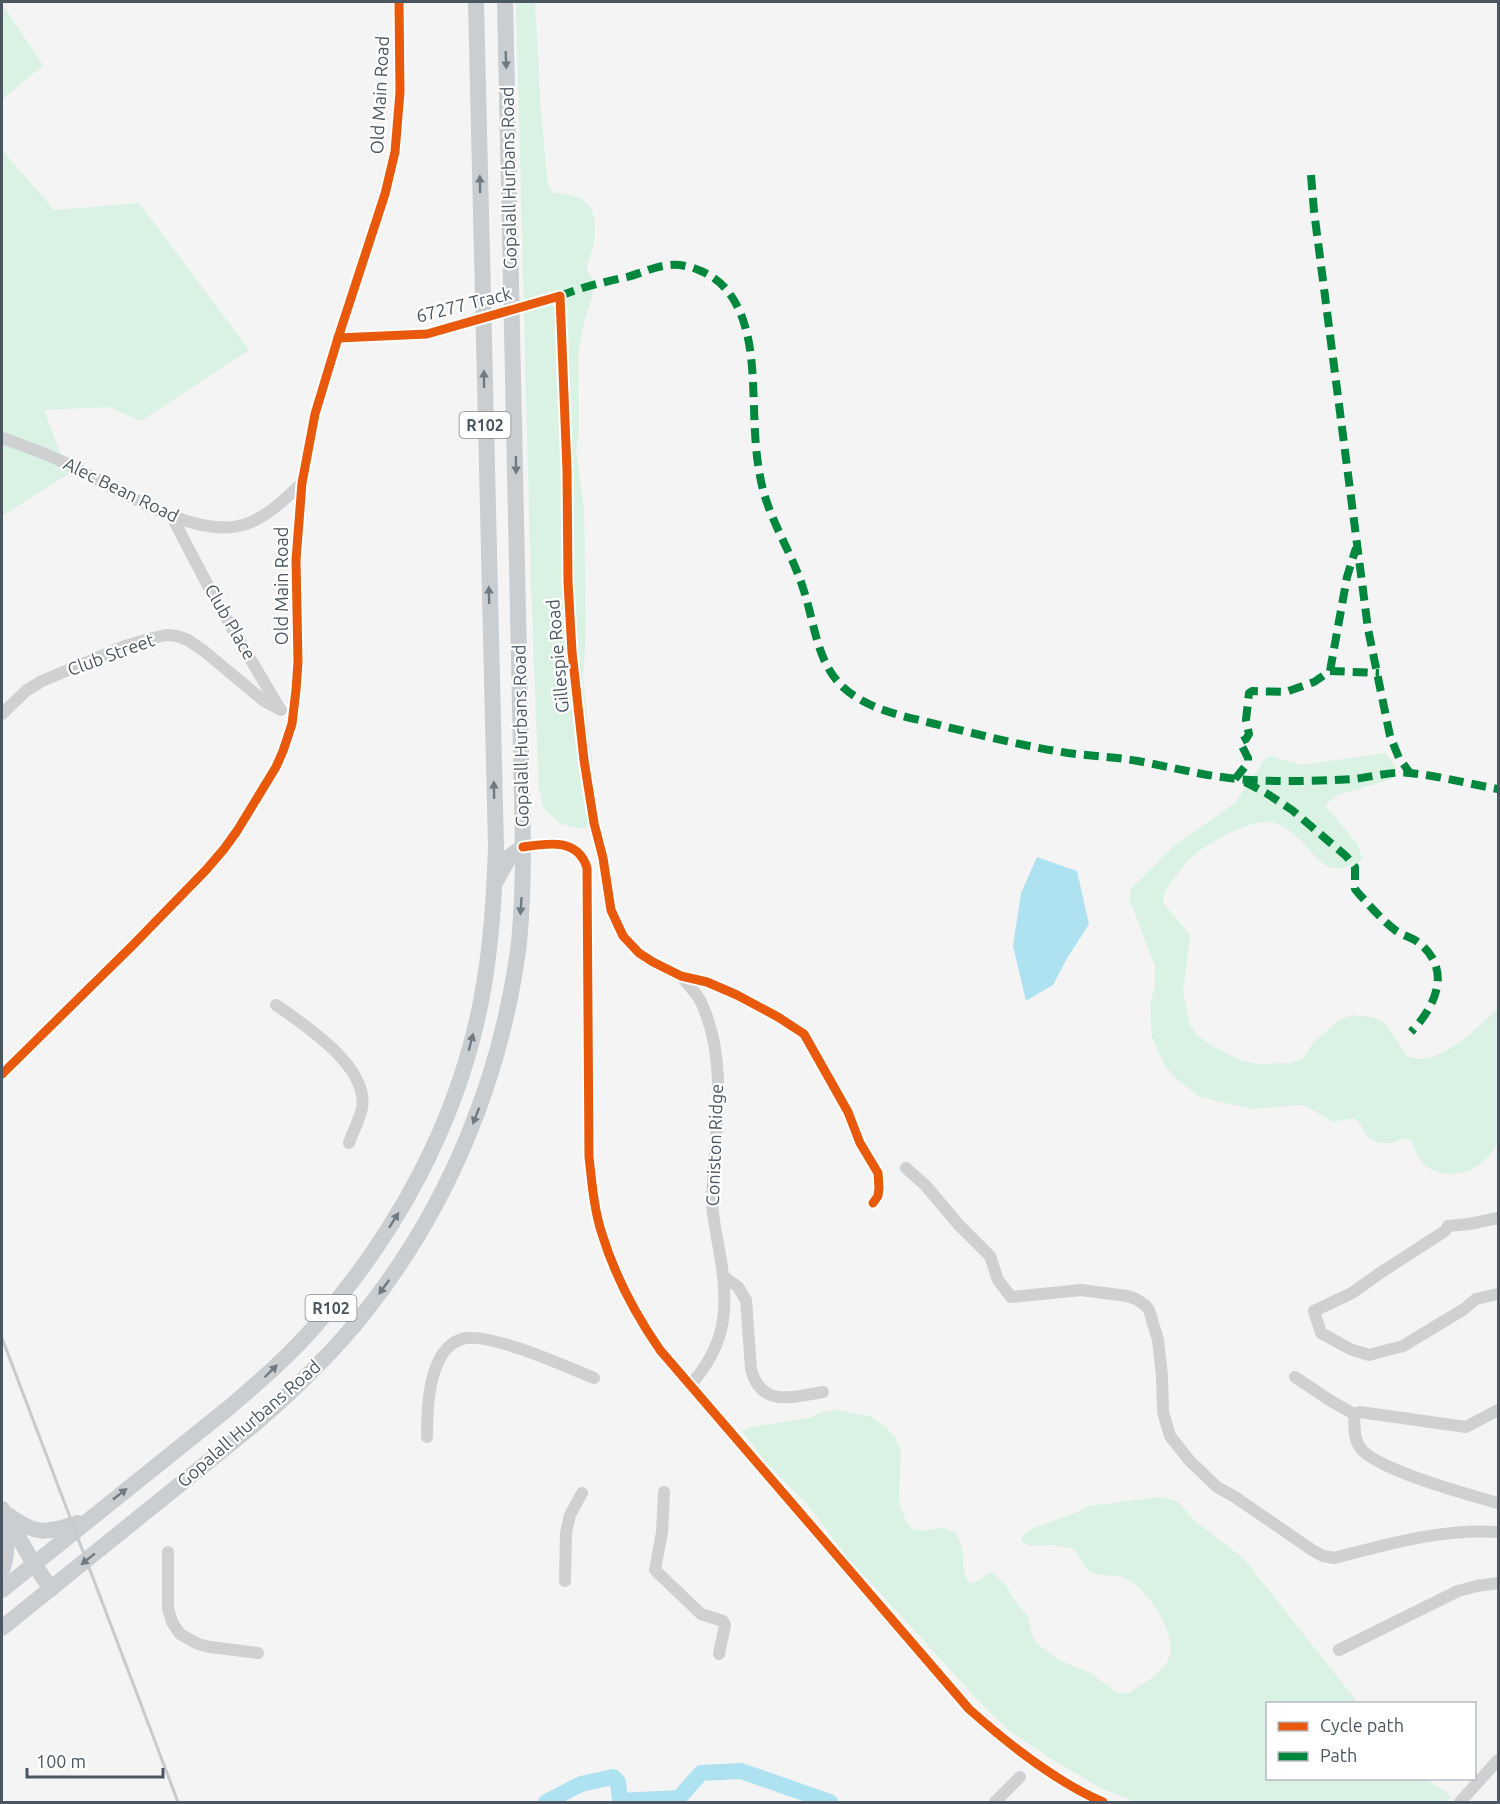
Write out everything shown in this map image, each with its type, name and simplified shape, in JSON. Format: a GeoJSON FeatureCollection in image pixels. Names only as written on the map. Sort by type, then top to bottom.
{"type":"FeatureCollection","features":[{"type":"Feature","properties":{"kind":"main road","name":"Gopalall Hurbans Road"},"geometry":{"type":"LineString","coordinates":[[2,1590],[231,1406],[286,1357],[315,1327],[363,1266],[413,1187],[439,1134],[457,1089],[471,1043],[484,980],[495,885],[476,2]]}},
{"type":"Feature","properties":{"kind":"main road","name":"Gopalall Hurbans Road"},"geometry":{"type":"LineString","coordinates":[[2,1628],[218,1454],[295,1388],[341,1340],[400,1264],[434,1207],[453,1171],[484,1095],[493,1066],[514,973],[522,901],[523,847],[505,2]]}},
{"type":"Feature","properties":{"kind":"main road"},"geometry":{"type":"LineString","coordinates":[[494,830],[509,844],[523,847]]}},
{"type":"Feature","properties":{"kind":"main road"},"geometry":{"type":"LineString","coordinates":[[495,885],[510,856],[523,847]]}},
{"type":"Feature","properties":{"kind":"main road"},"geometry":{"type":"LineString","coordinates":[[2,1510],[51,1589]]}},
{"type":"Feature","properties":{"kind":"main road"},"geometry":{"type":"LineString","coordinates":[[2,1510],[24,1526],[36,1531],[52,1532],[87,1521]]}},
{"type":"Feature","properties":{"kind":"main road"},"geometry":{"type":"LineString","coordinates":[[2,1510],[7,1546],[2,1570]]}},
{"type":"Feature","properties":{"kind":"street","name":"Old Main Road"},"geometry":{"type":"LineString","coordinates":[[2,1074],[149,929],[224,849],[276,767],[292,724],[298,662],[296,560],[302,483],[315,414],[385,194],[395,152],[400,92],[399,2]]}},
{"type":"Feature","properties":{"kind":"street","name":"67277 Track"},"geometry":{"type":"LineString","coordinates":[[338,338],[435,332],[560,296]]}},
{"type":"Feature","properties":{"kind":"street","name":"Gillespie Road"},"geometry":{"type":"LineString","coordinates":[[560,296],[572,652],[584,760],[594,823],[603,858],[608,896],[617,926],[639,953],[681,976]]}},
{"type":"Feature","properties":{"kind":"street","name":"Alec Bean Road"},"geometry":{"type":"LineString","coordinates":[[2,438],[60,460],[172,517],[214,528],[244,525],[258,519],[302,483]]}},
{"type":"Feature","properties":{"kind":"street","name":"Club Place"},"geometry":{"type":"LineString","coordinates":[[172,517],[215,599],[281,710],[292,724]]}},
{"type":"Feature","properties":{"kind":"street","name":"Club Street"},"geometry":{"type":"LineString","coordinates":[[2,714],[27,690],[42,681],[125,646],[166,635],[188,640],[264,701],[281,710]]}},
{"type":"Feature","properties":{"kind":"street"},"geometry":{"type":"LineString","coordinates":[[523,847],[566,845],[574,849],[584,860],[587,868],[589,1157],[601,1233],[635,1312],[660,1350],[969,1709],[1024,1755],[1103,1803]]}},
{"type":"Feature","properties":{"kind":"street"},"geometry":{"type":"LineString","coordinates":[[681,976],[707,982],[737,995],[799,1030],[808,1039],[848,1112],[867,1156],[878,1173],[878,1196],[873,1203]]}},
{"type":"Feature","properties":{"kind":"street","name":"Coniston Ridge"},"geometry":{"type":"LineString","coordinates":[[681,976],[699,998],[707,1018],[718,1085],[712,1202],[723,1276],[723,1320],[718,1345],[711,1359],[690,1385]]}},
{"type":"Feature","properties":{"kind":"street"},"geometry":{"type":"LineString","coordinates":[[699,998],[701,987],[707,982]]}},
{"type":"Feature","properties":{"kind":"street"},"geometry":{"type":"LineString","coordinates":[[276,1005],[334,1049],[350,1068],[361,1092],[362,1107],[349,1143]]}},
{"type":"Feature","properties":{"kind":"street"},"geometry":{"type":"LineString","coordinates":[[906,1168],[925,1185],[959,1225],[990,1256],[998,1280],[1011,1297],[1081,1290],[1127,1296],[1145,1305],[1149,1310],[1158,1340],[1163,1412],[1170,1436],[1189,1460],[1217,1487],[1312,1550],[1323,1556],[1334,1558],[1421,1537],[1481,1531],[1498,1532]]}},
{"type":"Feature","properties":{"kind":"street"},"geometry":{"type":"LineString","coordinates":[[1498,1218],[1448,1226],[1445,1231],[1352,1293],[1314,1311],[1315,1320],[1321,1333],[1350,1349],[1369,1355],[1402,1346],[1456,1314],[1476,1299],[1498,1294]]}},
{"type":"Feature","properties":{"kind":"street"},"geometry":{"type":"LineString","coordinates":[[723,1276],[738,1287],[746,1300],[751,1369],[762,1391],[768,1396],[782,1398],[823,1392]]}},
{"type":"Feature","properties":{"kind":"street"},"geometry":{"type":"LineString","coordinates":[[427,1437],[430,1387],[437,1366],[451,1344],[464,1338],[484,1339],[512,1346],[594,1378]]}},
{"type":"Feature","properties":{"kind":"street"},"geometry":{"type":"LineString","coordinates":[[1295,1377],[1354,1414],[1360,1412],[1466,1427],[1498,1410]]}},
{"type":"Feature","properties":{"kind":"street"},"geometry":{"type":"LineString","coordinates":[[1354,1414],[1358,1445],[1375,1459],[1428,1482],[1498,1503]]}},
{"type":"Feature","properties":{"kind":"street"},"geometry":{"type":"LineString","coordinates":[[664,1492],[662,1532],[655,1570],[701,1614],[723,1621],[725,1625],[718,1654]]}},
{"type":"Feature","properties":{"kind":"street"},"geometry":{"type":"LineString","coordinates":[[565,1581],[566,1533],[570,1515],[582,1493]]}},
{"type":"Feature","properties":{"kind":"street"},"geometry":{"type":"LineString","coordinates":[[168,1552],[167,1595],[170,1615],[180,1634],[198,1644],[238,1652],[258,1653]]}},
{"type":"Feature","properties":{"kind":"street"},"geometry":{"type":"LineString","coordinates":[[1339,1650],[1458,1591],[1498,1582]]}},
{"type":"Feature","properties":{"kind":"street"},"geometry":{"type":"LineString","coordinates":[[1460,1803],[1498,1760]]}},
{"type":"Feature","properties":{"kind":"street"},"geometry":{"type":"LineString","coordinates":[[995,1803],[1020,1777]]}},
{"type":"Feature","properties":{"kind":"green space"},"geometry":{"type":"Polygon","coordinates":[[[516,2],[535,2],[541,113],[548,186],[554,193],[571,195],[584,201],[592,212],[595,227],[594,243],[587,268],[594,280],[592,297],[584,322],[578,356],[579,429],[576,451],[584,509],[586,635],[583,678],[598,821],[584,829],[561,824],[544,809],[539,790],[531,589],[516,2]]]}},
{"type":"Feature","properties":{"kind":"green space"},"geometry":{"type":"Polygon","coordinates":[[[2,4],[43,65],[2,100],[2,4]]]}},
{"type":"Feature","properties":{"kind":"green space"},"geometry":{"type":"Polygon","coordinates":[[[2,150],[54,210],[139,203],[249,350],[141,421],[109,407],[44,410],[68,474],[2,516],[2,150]]]}},
{"type":"Feature","properties":{"kind":"green space"},"geometry":{"type":"Polygon","coordinates":[[[1386,753],[1396,768],[1392,779],[1337,795],[1325,805],[1358,845],[1362,858],[1357,863],[1340,868],[1328,866],[1318,859],[1296,835],[1283,827],[1275,823],[1257,823],[1222,837],[1195,854],[1168,887],[1163,899],[1164,904],[1190,935],[1183,992],[1190,1025],[1198,1036],[1240,1060],[1256,1064],[1291,1063],[1303,1058],[1313,1043],[1339,1020],[1351,1015],[1371,1017],[1384,1022],[1407,1056],[1421,1059],[1432,1057],[1463,1040],[1498,1008],[1498,1142],[1485,1160],[1467,1171],[1456,1174],[1435,1171],[1425,1165],[1411,1140],[1405,1138],[1393,1143],[1379,1143],[1368,1137],[1358,1121],[1352,1118],[1333,1122],[1304,1105],[1252,1109],[1200,1097],[1178,1080],[1165,1066],[1152,1037],[1150,1004],[1155,985],[1155,966],[1129,898],[1131,889],[1175,845],[1235,803],[1269,756],[1301,765],[1386,753]]]}},
{"type":"Feature","properties":{"kind":"green space"},"geometry":{"type":"Polygon","coordinates":[[[837,1410],[870,1416],[887,1428],[901,1451],[899,1503],[912,1529],[921,1531],[943,1528],[956,1533],[963,1550],[965,1572],[970,1583],[991,1572],[1007,1586],[1013,1599],[1028,1617],[1032,1635],[1037,1644],[1059,1660],[1090,1673],[1118,1693],[1129,1693],[1153,1677],[1168,1660],[1170,1639],[1161,1616],[1146,1595],[1131,1581],[1090,1572],[1074,1549],[1055,1545],[1029,1546],[1021,1541],[1022,1536],[1033,1528],[1089,1506],[1159,1497],[1177,1501],[1195,1521],[1244,1559],[1357,1702],[1266,1702],[1266,1780],[1428,1780],[1451,1797],[1446,1802],[1137,1802],[1102,1789],[1055,1761],[1008,1730],[977,1699],[847,1557],[808,1505],[768,1465],[742,1431],[751,1427],[809,1418],[823,1412],[837,1410]]]}},
{"type":"Feature","properties":{"kind":"water"},"geometry":{"type":"Polygon","coordinates":[[[1037,857],[1077,871],[1089,924],[1053,985],[1026,1001],[1013,946],[1021,893],[1037,857]]]}},
{"type":"Feature","properties":{"kind":"waterway"},"geometry":{"type":"LineString","coordinates":[[546,1802],[581,1784],[613,1777],[618,1782],[620,1801],[679,1798],[701,1773],[741,1771],[830,1802]]}},
{"type":"Feature","properties":{"kind":"railway"},"geometry":{"type":"LineString","coordinates":[[2,1338],[178,1802]]}},
{"type":"Feature","properties":{"kind":"marked path"},"geometry":{"type":"LineString","coordinates":[[1311,175],[1368,629],[1390,736],[1399,758],[1410,773]]}},
{"type":"Feature","properties":{"kind":"marked path"},"geometry":{"type":"LineString","coordinates":[[560,296],[654,268],[674,265],[701,271],[714,278],[725,288],[740,311],[751,353],[756,449],[763,491],[798,574],[825,662],[831,673],[848,692],[870,705],[931,723],[1017,743],[1068,753],[1121,758],[1222,777],[1264,781],[1315,781],[1403,773],[1432,776],[1498,789]]}},
{"type":"Feature","properties":{"kind":"marked path"},"geometry":{"type":"LineString","coordinates":[[1330,671],[1347,577],[1356,548]]}},
{"type":"Feature","properties":{"kind":"marked path"},"geometry":{"type":"LineString","coordinates":[[1235,779],[1248,763],[1240,742],[1249,734],[1246,720],[1249,693],[1252,691],[1286,692],[1314,682],[1330,671],[1379,673]]}},
{"type":"Feature","properties":{"kind":"marked path"},"geometry":{"type":"LineString","coordinates":[[1245,782],[1292,810],[1346,856],[1355,867],[1355,889],[1359,894],[1390,926],[1416,941],[1429,954],[1438,976],[1437,988],[1427,1011],[1411,1032]]}},
{"type":"Feature","properties":{"kind":"cycle path"},"geometry":{"type":"LineString","coordinates":[[2,1074],[206,870],[237,831],[276,767],[283,751],[292,724],[298,662],[296,560],[302,483],[315,414],[385,194],[395,152],[400,92],[399,2]]}},
{"type":"Feature","properties":{"kind":"cycle path"},"geometry":{"type":"LineString","coordinates":[[338,338],[427,334],[560,296],[572,652],[584,760],[611,910],[623,936],[639,953],[653,962],[681,976],[707,982],[737,995],[804,1034],[848,1112],[860,1143],[878,1173],[878,1196],[873,1203]]}},
{"type":"Feature","properties":{"kind":"cycle path"},"geometry":{"type":"LineString","coordinates":[[523,847],[543,844],[570,847],[583,858],[587,868],[589,1157],[592,1186],[599,1225],[607,1250],[619,1280],[642,1323],[660,1350],[969,1709],[999,1735],[1050,1773],[1103,1802]]}}]}
